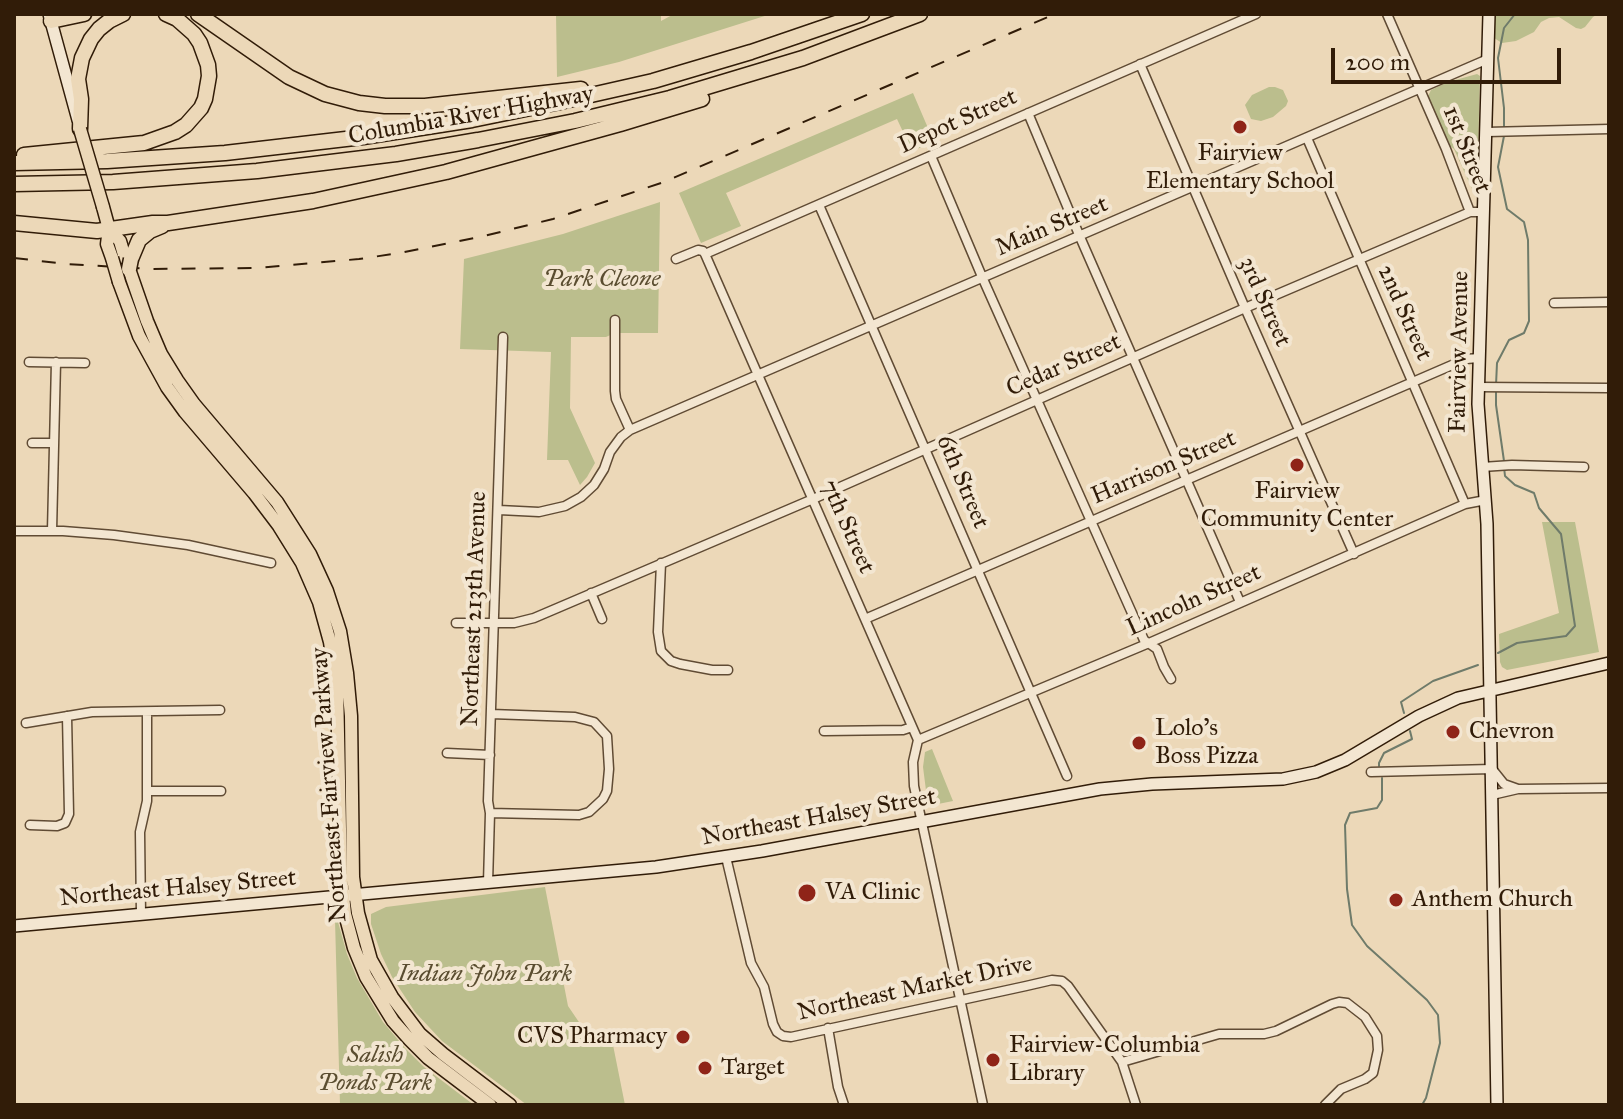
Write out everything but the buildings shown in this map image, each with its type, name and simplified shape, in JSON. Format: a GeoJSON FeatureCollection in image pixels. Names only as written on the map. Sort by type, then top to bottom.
{"type":"FeatureCollection","features":[{"type":"Feature","properties":{"kind":"highway"},"geometry":{"type":"LineString","coordinates":[[50,18],[84,14]]}},
{"type":"Feature","properties":{"kind":"highway"},"geometry":{"type":"LineString","coordinates":[[80,129],[78,79],[82,58],[99,29],[123,14]]}},
{"type":"Feature","properties":{"kind":"highway"},"geometry":{"type":"LineString","coordinates":[[14,156],[144,143],[186,125],[205,99],[208,65],[194,34],[166,14]]}},
{"type":"Feature","properties":{"kind":"highway"},"geometry":{"type":"LineString","coordinates":[[198,14],[289,77],[325,94],[359,103],[425,106],[653,81]]}},
{"type":"Feature","properties":{"kind":"highway","name":"Columbia River Highway"},"geometry":{"type":"LineString","coordinates":[[14,163],[168,157],[295,146],[502,115],[653,81],[862,14]]}},
{"type":"Feature","properties":{"kind":"highway","name":"Columbia River Highway"},"geometry":{"type":"LineString","coordinates":[[14,184],[257,171],[396,154],[491,138],[670,98],[769,69],[920,14]]}},
{"type":"Feature","properties":{"kind":"highway"},"geometry":{"type":"LineString","coordinates":[[14,223],[89,231],[168,223],[313,201],[446,172],[620,124],[701,99],[769,69]]}},
{"type":"Feature","properties":{"kind":"highway"},"geometry":{"type":"LineString","coordinates":[[125,268],[139,240],[168,223]]}},
{"type":"Feature","properties":{"kind":"main road","name":"Fairview Avenue"},"geometry":{"type":"LineString","coordinates":[[1489,14],[1492,132],[1484,212],[1479,358],[1483,387],[1482,467],[1486,500],[1497,1105]]}},
{"type":"Feature","properties":{"kind":"main road","name":"Northeast Fairview Parkway"},"geometry":{"type":"LineString","coordinates":[[50,18],[109,229],[107,244],[125,268],[139,336],[167,387],[185,412],[279,526],[302,563],[319,602],[337,686],[341,877],[360,922],[371,960],[401,1011],[420,1034],[510,1105]]}},
{"type":"Feature","properties":{"kind":"main road","name":"Northeast Halsey Street"},"geometry":{"type":"LineString","coordinates":[[14,926],[656,867],[1100,789],[1172,783],[1263,781],[1300,776],[1345,760],[1446,702],[1490,689],[1609,663]]}},
{"type":"Feature","properties":{"kind":"main road","name":"Northeast Fairview Parkway"},"geometry":{"type":"LineString","coordinates":[[350,896],[348,924],[359,960],[388,1013],[428,1058],[490,1105]]}},
{"type":"Feature","properties":{"kind":"street","name":"Depot Street"},"geometry":{"type":"LineString","coordinates":[[676,259],[698,250],[705,254],[1256,14]]}},
{"type":"Feature","properties":{"kind":"street","name":"1st Street"},"geometry":{"type":"LineString","coordinates":[[1387,14],[1470,212]]}},
{"type":"Feature","properties":{"kind":"street","name":"Main Street"},"geometry":{"type":"LineString","coordinates":[[630,430],[1488,59]]}},
{"type":"Feature","properties":{"kind":"street","name":"3rd Street"},"geometry":{"type":"LineString","coordinates":[[1140,64],[1354,554]]}},
{"type":"Feature","properties":{"kind":"street"},"geometry":{"type":"LineString","coordinates":[[1028,113],[1240,602]]}},
{"type":"Feature","properties":{"kind":"street"},"geometry":{"type":"LineString","coordinates":[[1492,132],[1609,129]]}},
{"type":"Feature","properties":{"kind":"street","name":"2nd Street"},"geometry":{"type":"LineString","coordinates":[[1307,138],[1465,504]]}},
{"type":"Feature","properties":{"kind":"street"},"geometry":{"type":"LineString","coordinates":[[931,156],[1144,640],[1157,649],[1171,679]]}},
{"type":"Feature","properties":{"kind":"street","name":"6th Street"},"geometry":{"type":"LineString","coordinates":[[819,205],[1067,776]]}},
{"type":"Feature","properties":{"kind":"street","name":"Cedar Street"},"geometry":{"type":"LineString","coordinates":[[456,623],[514,623],[534,618],[813,499],[1245,308],[1470,212],[1484,212]]}},
{"type":"Feature","properties":{"kind":"street","name":"7th Street"},"geometry":{"type":"LineString","coordinates":[[705,254],[918,740]]}},
{"type":"Feature","properties":{"kind":"street"},"geometry":{"type":"LineString","coordinates":[[1554,303],[1609,302]]}},
{"type":"Feature","properties":{"kind":"street"},"geometry":{"type":"LineString","coordinates":[[499,510],[548,511],[574,502],[594,485],[610,452],[630,430],[616,399],[615,320]]}},
{"type":"Feature","properties":{"kind":"street","name":"Northeast 213th Avenue"},"geometry":{"type":"LineString","coordinates":[[488,883],[503,337]]}},
{"type":"Feature","properties":{"kind":"street","name":"Harrison Street"},"geometry":{"type":"LineString","coordinates":[[865,619],[1466,359],[1479,358]]}},
{"type":"Feature","properties":{"kind":"street"},"geometry":{"type":"LineString","coordinates":[[29,362],[85,363]]}},
{"type":"Feature","properties":{"kind":"street"},"geometry":{"type":"LineString","coordinates":[[52,531],[56,362]]}},
{"type":"Feature","properties":{"kind":"street"},"geometry":{"type":"LineString","coordinates":[[1483,387],[1609,388]]}},
{"type":"Feature","properties":{"kind":"street"},"geometry":{"type":"LineString","coordinates":[[32,443],[54,443]]}},
{"type":"Feature","properties":{"kind":"street"},"geometry":{"type":"LineString","coordinates":[[1482,467],[1584,467]]}},
{"type":"Feature","properties":{"kind":"street","name":"Lincoln Street"},"geometry":{"type":"LineString","coordinates":[[918,740],[1149,643],[1465,504],[1486,500]]}},
{"type":"Feature","properties":{"kind":"street"},"geometry":{"type":"LineString","coordinates":[[14,531],[84,532],[188,545],[271,563]]}},
{"type":"Feature","properties":{"kind":"street"},"geometry":{"type":"LineString","coordinates":[[661,563],[658,621],[661,651],[671,661],[680,664],[728,670]]}},
{"type":"Feature","properties":{"kind":"street"},"geometry":{"type":"LineString","coordinates":[[591,593],[602,619]]}},
{"type":"Feature","properties":{"kind":"street"},"geometry":{"type":"LineString","coordinates":[[26,723],[92,712],[220,710]]}},
{"type":"Feature","properties":{"kind":"street"},"geometry":{"type":"LineString","coordinates":[[141,915],[140,832],[148,791],[147,712]]}},
{"type":"Feature","properties":{"kind":"street"},"geometry":{"type":"LineString","coordinates":[[490,813],[579,815],[589,812],[607,791],[609,769],[607,736],[594,722],[575,717],[491,714]]}},
{"type":"Feature","properties":{"kind":"street"},"geometry":{"type":"LineString","coordinates":[[30,825],[57,826],[65,823],[69,814],[67,716]]}},
{"type":"Feature","properties":{"kind":"street"},"geometry":{"type":"LineString","coordinates":[[824,731],[903,730],[912,727]]}},
{"type":"Feature","properties":{"kind":"street"},"geometry":{"type":"LineString","coordinates":[[918,740],[912,775],[983,1105]]}},
{"type":"Feature","properties":{"kind":"street"},"geometry":{"type":"LineString","coordinates":[[447,753],[490,755]]}},
{"type":"Feature","properties":{"kind":"street"},"geometry":{"type":"LineString","coordinates":[[1371,772],[1492,769],[1504,784],[1518,789]]}},
{"type":"Feature","properties":{"kind":"street"},"geometry":{"type":"LineString","coordinates":[[1492,795],[1518,789],[1609,788]]}},
{"type":"Feature","properties":{"kind":"street"},"geometry":{"type":"LineString","coordinates":[[148,791],[221,791]]}},
{"type":"Feature","properties":{"kind":"street","name":"Northeast Market Drive"},"geometry":{"type":"LineString","coordinates":[[726,857],[751,963],[764,987],[773,1024],[783,1036],[791,1037],[1052,980],[1062,981],[1068,986],[1122,1062]]}},
{"type":"Feature","properties":{"kind":"street"},"geometry":{"type":"LineString","coordinates":[[1136,1105],[1122,1062],[1219,1034],[1276,1031],[1339,1002],[1347,1003],[1365,1017],[1377,1036],[1378,1050],[1373,1073],[1341,1089],[1325,1105]]}},
{"type":"Feature","properties":{"kind":"street"},"geometry":{"type":"LineString","coordinates":[[828,1028],[844,1105]]}},
{"type":"Feature","properties":{"kind":"green space"},"geometry":{"type":"Polygon","coordinates":[[[556,14],[661,14],[661,21],[674,14],[771,14],[619,62],[557,77],[556,14]]]}},
{"type":"Feature","properties":{"kind":"green space"},"geometry":{"type":"Polygon","coordinates":[[[1494,14],[1598,14],[1581,29],[1559,17],[1549,18],[1541,22],[1534,32],[1516,41],[1502,43],[1494,38],[1491,29],[1494,14]]]}},
{"type":"Feature","properties":{"kind":"green space"},"geometry":{"type":"Polygon","coordinates":[[[1477,74],[1480,76],[1477,193],[1473,191],[1450,146],[1428,96],[1431,90],[1448,82],[1477,74]]]}},
{"type":"Feature","properties":{"kind":"green space"},"geometry":{"type":"Polygon","coordinates":[[[1269,87],[1283,90],[1288,101],[1286,106],[1273,117],[1261,121],[1251,119],[1245,105],[1252,95],[1269,87]]]}},
{"type":"Feature","properties":{"kind":"green space"},"geometry":{"type":"Polygon","coordinates":[[[913,93],[934,142],[912,151],[897,119],[726,193],[741,226],[701,243],[679,193],[913,93]]]}},
{"type":"Feature","properties":{"kind":"green space","name":"Park Cleone"},"geometry":{"type":"Polygon","coordinates":[[[660,202],[658,333],[571,337],[570,408],[595,463],[580,485],[568,460],[547,460],[551,352],[460,349],[464,259],[563,234],[660,202]]]}},
{"type":"Feature","properties":{"kind":"green space"},"geometry":{"type":"Polygon","coordinates":[[[1542,522],[1575,522],[1599,652],[1507,670],[1500,662],[1499,634],[1559,613],[1542,522]]]}},
{"type":"Feature","properties":{"kind":"green space"},"geometry":{"type":"Polygon","coordinates":[[[932,749],[953,801],[928,806],[923,767],[925,752],[932,749]]]}},
{"type":"Feature","properties":{"kind":"green space","name":"Indian John Park"},"geometry":{"type":"Polygon","coordinates":[[[545,887],[568,1006],[583,1028],[596,1040],[612,1040],[625,1105],[527,1105],[442,1041],[415,1012],[392,977],[371,924],[371,914],[386,907],[545,887]]]}},
{"type":"Feature","properties":{"kind":"green space","name":"Salish Ponds Park"},"geometry":{"type":"Polygon","coordinates":[[[335,920],[357,978],[383,1022],[424,1067],[474,1105],[340,1105],[335,920]]]}},
{"type":"Feature","properties":{"kind":"waterway"},"geometry":{"type":"LineString","coordinates":[[1504,129],[1498,58],[1504,28],[1515,14]]}},
{"type":"Feature","properties":{"kind":"waterway"},"geometry":{"type":"LineString","coordinates":[[1496,385],[1497,363],[1509,340],[1524,333],[1529,321],[1528,240],[1524,222],[1507,209],[1498,167],[1504,136]]}},
{"type":"Feature","properties":{"kind":"waterway"},"geometry":{"type":"LineString","coordinates":[[1496,392],[1504,461]]}},
{"type":"Feature","properties":{"kind":"waterway"},"geometry":{"type":"LineString","coordinates":[[1498,653],[1517,643],[1566,636],[1575,626],[1561,534],[1539,508],[1534,493],[1515,485],[1505,476],[1504,467]]}},
{"type":"Feature","properties":{"kind":"waterway"},"geometry":{"type":"LineString","coordinates":[[1404,713],[1401,702],[1433,681],[1478,665]]}},
{"type":"Feature","properties":{"kind":"waterway"},"geometry":{"type":"LineString","coordinates":[[1379,766],[1384,753],[1412,739],[1410,731]]}},
{"type":"Feature","properties":{"kind":"waterway"},"geometry":{"type":"LineString","coordinates":[[1382,778],[1382,800],[1377,808],[1350,813],[1345,825],[1347,889],[1352,925],[1367,946],[1427,1000],[1438,1015],[1440,1043],[1422,1105]]}},
{"type":"Feature","properties":{"kind":"railway"},"geometry":{"type":"LineString","coordinates":[[14,258],[152,269],[258,268],[359,259],[484,236],[553,219],[664,182],[1055,14]]}},
{"type":"Feature","properties":{"kind":"place","name":"Fairview Elementary School"},"geometry":{"type":"Point","coordinates":[1240,127]}},
{"type":"Feature","properties":{"kind":"place","name":"Fairview Community Center"},"geometry":{"type":"Point","coordinates":[1297,465]}},
{"type":"Feature","properties":{"kind":"place","name":"Chevron"},"geometry":{"type":"Point","coordinates":[1453,732]}},
{"type":"Feature","properties":{"kind":"place","name":"Lolo's Boss Pizza"},"geometry":{"type":"Point","coordinates":[1139,743]}},
{"type":"Feature","properties":{"kind":"place","name":"VA Clinic"},"geometry":{"type":"Point","coordinates":[807,893]}},
{"type":"Feature","properties":{"kind":"place","name":"Anthem Church"},"geometry":{"type":"Point","coordinates":[1396,900]}},
{"type":"Feature","properties":{"kind":"place","name":"CVS Pharmacy"},"geometry":{"type":"Point","coordinates":[683,1037]}},
{"type":"Feature","properties":{"kind":"place","name":"Fairview-Columbia Library"},"geometry":{"type":"Point","coordinates":[993,1060]}},
{"type":"Feature","properties":{"kind":"place","name":"Target"},"geometry":{"type":"Point","coordinates":[705,1068]}}]}
